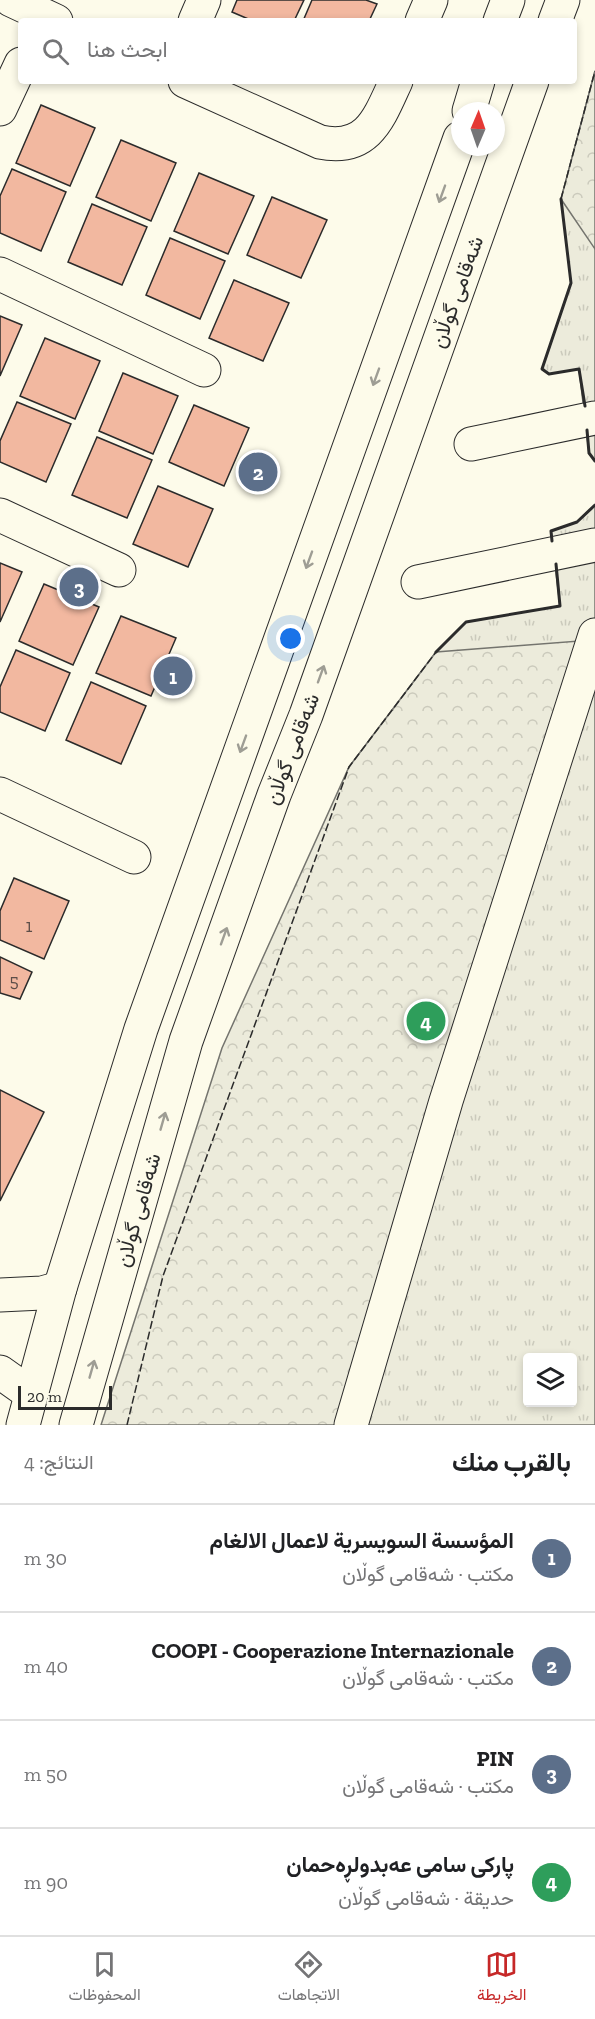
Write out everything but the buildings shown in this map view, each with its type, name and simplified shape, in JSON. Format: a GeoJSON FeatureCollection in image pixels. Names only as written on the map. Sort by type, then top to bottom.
{"type":"FeatureCollection","features":[{"type":"Feature","properties":{"kind":"main road"},"geometry":{"type":"LineString","coordinates":[[10,0],[45,18]]}},
{"type":"Feature","properties":{"kind":"main road"},"geometry":{"type":"LineString","coordinates":[[196,18],[204,0]]}},
{"type":"Feature","properties":{"kind":"main road"},"geometry":{"type":"LineString","coordinates":[[423,18],[432,0]]}},
{"type":"Feature","properties":{"kind":"main road"},"geometry":{"type":"LineString","coordinates":[[501,18],[508,0]]}},
{"type":"Feature","properties":{"kind":"main road"},"geometry":{"type":"LineString","coordinates":[[556,18],[563,0]]}},
{"type":"Feature","properties":{"kind":"main road"},"geometry":{"type":"LineString","coordinates":[[0,109],[18,70]]}},
{"type":"Feature","properties":{"kind":"main road"},"geometry":{"type":"LineString","coordinates":[[192,84],[320,142],[332,144],[352,141],[369,131],[377,122],[395,84]]}},
{"type":"Feature","properties":{"kind":"main road"},"geometry":{"type":"LineString","coordinates":[[472,102],[477,84]]}},
{"type":"Feature","properties":{"kind":"main road","name":"شەقامی گوڵان"},"geometry":{"type":"LineString","coordinates":[[76,1425],[186,1041],[274,795],[306,715],[531,84]]}},
{"type":"Feature","properties":{"kind":"main road"},"geometry":{"type":"LineString","coordinates":[[23,1425],[60,1288],[141,1029],[454,156]]}},
{"type":"Feature","properties":{"kind":"main road"},"geometry":{"type":"LineString","coordinates":[[0,274],[204,370]]}},
{"type":"Feature","properties":{"kind":"main road"},"geometry":{"type":"LineString","coordinates":[[471,444],[595,418]]}},
{"type":"Feature","properties":{"kind":"main road"},"geometry":{"type":"LineString","coordinates":[[0,514],[119,570]]}},
{"type":"Feature","properties":{"kind":"main road"},"geometry":{"type":"LineString","coordinates":[[418,582],[595,546]]}},
{"type":"Feature","properties":{"kind":"main road"},"geometry":{"type":"LineString","coordinates":[[351,1425],[471,1021],[595,635]]}},
{"type":"Feature","properties":{"kind":"main road"},"geometry":{"type":"LineString","coordinates":[[0,794],[134,857]]}},
{"type":"Feature","properties":{"kind":"main road"},"geometry":{"type":"LineString","coordinates":[[0,1295],[42,1293],[60,1288]]}},
{"type":"Feature","properties":{"kind":"main road"},"geometry":{"type":"LineString","coordinates":[[0,1372],[31,1394]]}},
{"type":"Feature","properties":{"kind":"green space"},"geometry":{"type":"Polygon","coordinates":[[[595,71],[595,461],[589,453],[579,369],[549,374],[542,369],[571,283],[561,199],[595,71]]]}},
{"type":"Feature","properties":{"kind":"green space"},"geometry":{"type":"Polygon","coordinates":[[[595,71],[595,249],[561,199],[595,71]]]}},
{"type":"Feature","properties":{"kind":"green space"},"geometry":{"type":"Polygon","coordinates":[[[595,505],[595,1425],[127,1425],[163,1276],[349,767],[436,652],[466,622],[560,606],[551,531],[577,522],[595,505]]]}},
{"type":"Feature","properties":{"kind":"green space"},"geometry":{"type":"Polygon","coordinates":[[[592,640],[353,1425],[101,1425],[222,1048],[349,767],[436,652],[592,640]]]}},
{"type":"Feature","properties":{"kind":"fence"},"geometry":{"type":"LineString","coordinates":[[561,199],[595,71]]}},
{"type":"Feature","properties":{"kind":"fence"},"geometry":{"type":"LineString","coordinates":[[127,1425],[163,1276],[349,767],[436,652]]}},
{"type":"Feature","properties":{"kind":"wall"},"geometry":{"type":"LineString","coordinates":[[561,199],[571,283],[542,369],[549,374],[579,369],[585,406]]}},
{"type":"Feature","properties":{"kind":"wall"},"geometry":{"type":"LineString","coordinates":[[587,430],[589,453],[595,461]]}},
{"type":"Feature","properties":{"kind":"wall"},"geometry":{"type":"LineString","coordinates":[[552,541],[551,531],[577,522],[595,505]]}},
{"type":"Feature","properties":{"kind":"wall"},"geometry":{"type":"LineString","coordinates":[[436,652],[466,622],[560,606],[556,564]]}},
{"type":"Feature","properties":{"kind":"place","name":"COOPI - Cooperazione Internazionale"},"geometry":{"type":"Point","coordinates":[258,472]}},
{"type":"Feature","properties":{"kind":"place","name":"PIN"},"geometry":{"type":"Point","coordinates":[79,587]}},
{"type":"Feature","properties":{"kind":"place","name":"المؤسسة السويسرية لاعمال الالغام"},"geometry":{"type":"Point","coordinates":[173,676]}},
{"type":"Feature","properties":{"kind":"place","name":"پارکی سامی عەبدولڕەحمان"},"geometry":{"type":"Point","coordinates":[426,1021]}}]}
